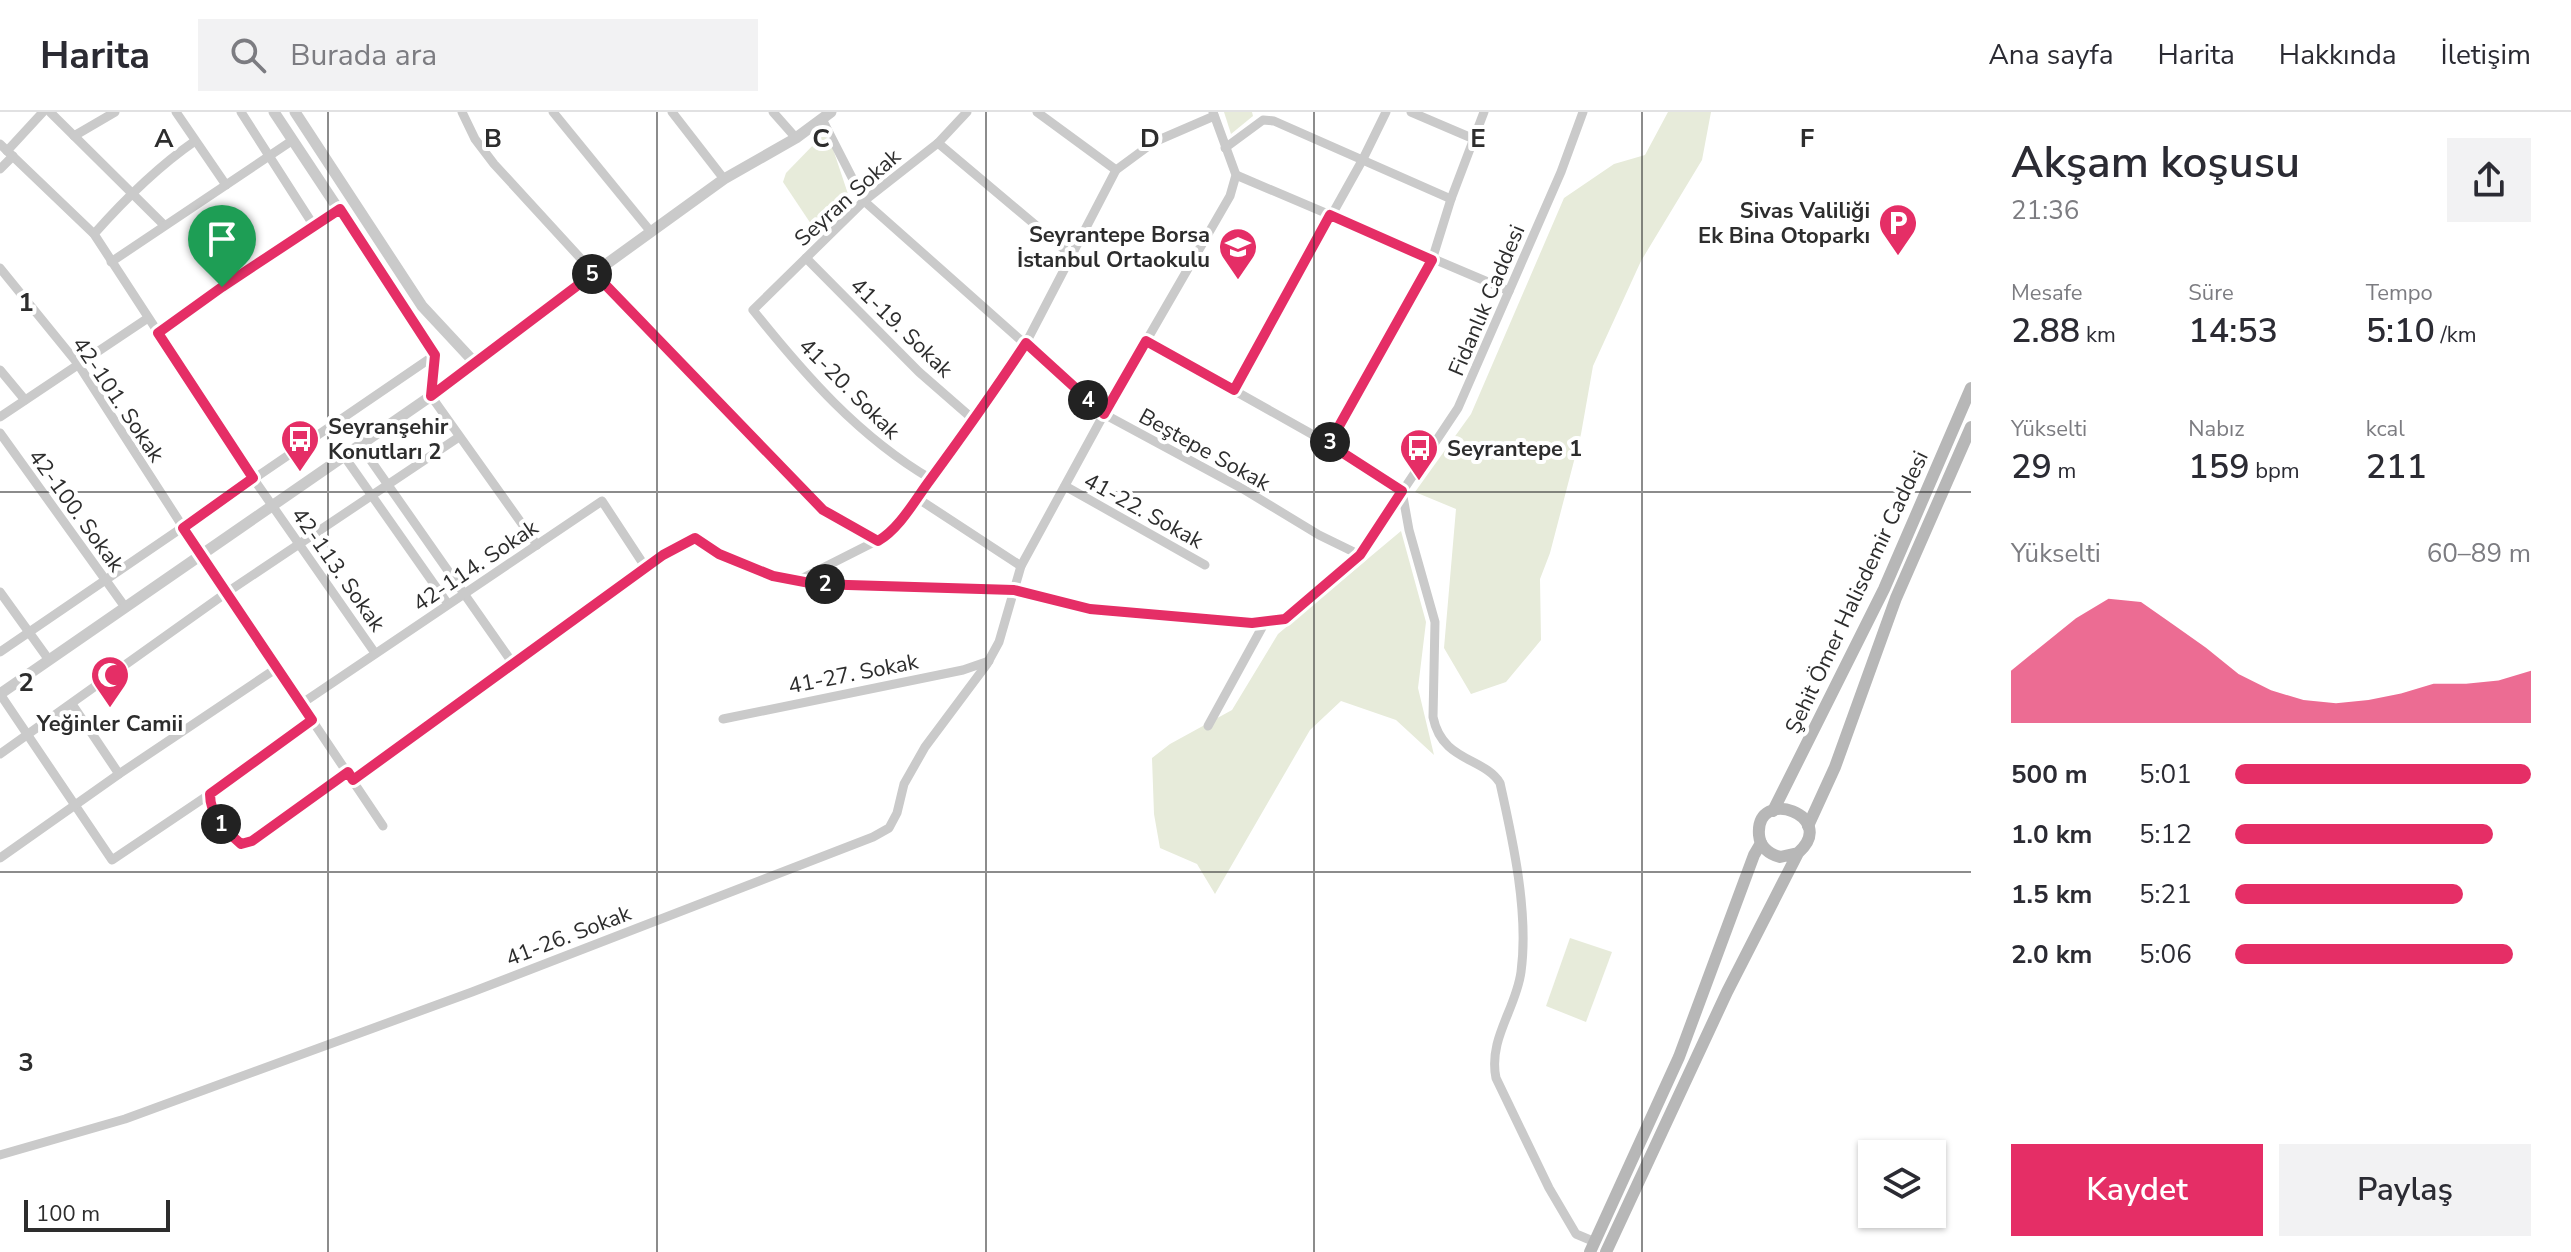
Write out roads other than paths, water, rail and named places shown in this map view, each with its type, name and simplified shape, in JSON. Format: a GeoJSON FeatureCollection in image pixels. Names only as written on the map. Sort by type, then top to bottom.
{"type":"FeatureCollection","features":[{"type":"Feature","properties":{"kind":"main road","name":"Şehit Ömer Halisdemir Caddesi"},"geometry":{"type":"LineString","coordinates":[[1773,811],[1884,589],[1971,388]]}},
{"type":"Feature","properties":{"kind":"main road","name":"Şehit Ömer Halisdemir Caddesi"},"geometry":{"type":"LineString","coordinates":[[1808,826],[1835,767],[1896,598],[1971,427]]}},
{"type":"Feature","properties":{"kind":"main road"},"geometry":{"type":"LineString","coordinates":[[1592,1247],[1679,1057],[1719,945],[1761,843],[1761,825],[1773,811],[1783,808],[1794,810],[1808,826],[1807,842],[1798,853],[1727,992],[1606,1252]]}},
{"type":"Feature","properties":{"kind":"main road"},"geometry":{"type":"LineString","coordinates":[[1761,843],[1770,853],[1780,857],[1798,853]]}},
{"type":"Feature","properties":{"kind":"street"},"geometry":{"type":"LineString","coordinates":[[0,169],[7,150],[43,112]]}},
{"type":"Feature","properties":{"kind":"street"},"geometry":{"type":"LineString","coordinates":[[50,112],[164,225]]}},
{"type":"Feature","properties":{"kind":"street"},"geometry":{"type":"LineString","coordinates":[[74,136],[115,112]]}},
{"type":"Feature","properties":{"kind":"street"},"geometry":{"type":"LineString","coordinates":[[176,112],[226,185]]}},
{"type":"Feature","properties":{"kind":"street"},"geometry":{"type":"LineString","coordinates":[[241,112],[314,226]]}},
{"type":"Feature","properties":{"kind":"street"},"geometry":{"type":"LineString","coordinates":[[274,112],[435,355],[431,396],[537,545]]}},
{"type":"Feature","properties":{"kind":"street"},"geometry":{"type":"LineString","coordinates":[[295,112],[422,306],[475,363]]}},
{"type":"Feature","properties":{"kind":"street"},"geometry":{"type":"LineString","coordinates":[[462,112],[475,139],[494,164],[594,273],[823,510],[878,541]]}},
{"type":"Feature","properties":{"kind":"street"},"geometry":{"type":"LineString","coordinates":[[553,112],[651,232]]}},
{"type":"Feature","properties":{"kind":"street"},"geometry":{"type":"LineString","coordinates":[[672,112],[724,179]]}},
{"type":"Feature","properties":{"kind":"street"},"geometry":{"type":"LineString","coordinates":[[773,112],[796,138]]}},
{"type":"Feature","properties":{"kind":"street","name":"Seyran Sokak"},"geometry":{"type":"LineString","coordinates":[[753,310],[864,201],[938,143],[967,112]]}},
{"type":"Feature","properties":{"kind":"street"},"geometry":{"type":"LineString","coordinates":[[1037,112],[1116,170]]}},
{"type":"Feature","properties":{"kind":"street"},"geometry":{"type":"LineString","coordinates":[[1234,390],[1386,112]]}},
{"type":"Feature","properties":{"kind":"street"},"geometry":{"type":"LineString","coordinates":[[1411,112],[1474,139]]}},
{"type":"Feature","properties":{"kind":"street"},"geometry":{"type":"LineString","coordinates":[[1329,444],[1432,260],[1484,112]]}},
{"type":"Feature","properties":{"kind":"street","name":"Fidanlık Caddesi"},"geometry":{"type":"LineString","coordinates":[[1265,622],[1285,619],[1360,555],[1458,408],[1561,172],[1583,112]]}},
{"type":"Feature","properties":{"kind":"street"},"geometry":{"type":"LineString","coordinates":[[797,581],[886,536],[974,420],[1026,343],[1116,170],[1154,142],[1214,114],[1236,175],[1509,291]]}},
{"type":"Feature","properties":{"kind":"street"},"geometry":{"type":"LineString","coordinates":[[312,720],[112,860],[0,694],[431,396],[724,179],[796,138],[827,116],[864,201]]}},
{"type":"Feature","properties":{"kind":"street"},"geometry":{"type":"LineString","coordinates":[[1225,148],[1262,116],[1451,199]]}},
{"type":"Feature","properties":{"kind":"street"},"geometry":{"type":"LineString","coordinates":[[111,262],[293,140]]}},
{"type":"Feature","properties":{"kind":"street"},"geometry":{"type":"LineString","coordinates":[[94,234],[131,192],[195,141]]}},
{"type":"Feature","properties":{"kind":"street"},"geometry":{"type":"LineString","coordinates":[[938,143],[1071,255]]}},
{"type":"Feature","properties":{"kind":"street","name":"42-113. Sokak"},"geometry":{"type":"LineString","coordinates":[[7,150],[94,234],[253,478],[375,653]]}},
{"type":"Feature","properties":{"kind":"street","name":"41-26. Sokak"},"geometry":{"type":"LineString","coordinates":[[0,1155],[125,1119],[472,992],[873,837],[889,828],[897,813],[904,784],[925,747],[989,661],[999,642],[1021,566],[1104,414],[1223,210],[1236,175]]}},
{"type":"Feature","properties":{"kind":"street","name":"Beştepe Sokak"},"geometry":{"type":"LineString","coordinates":[[864,201],[1104,414],[1360,555]]}},
{"type":"Feature","properties":{"kind":"street"},"geometry":{"type":"LineString","coordinates":[[158,333],[340,209]]}},
{"type":"Feature","properties":{"kind":"street","name":"41-19. Sokak"},"geometry":{"type":"LineString","coordinates":[[806,258],[919,372],[974,420]]}},
{"type":"Feature","properties":{"kind":"street","name":"42-101. Sokak"},"geometry":{"type":"LineString","coordinates":[[0,268],[78,364],[183,528],[383,826]]}},
{"type":"Feature","properties":{"kind":"street","name":"41-20. Sokak"},"geometry":{"type":"LineString","coordinates":[[753,310],[850,420],[881,447],[931,479]]}},
{"type":"Feature","properties":{"kind":"street"},"geometry":{"type":"LineString","coordinates":[[0,417],[148,318]]}},
{"type":"Feature","properties":{"kind":"street"},"geometry":{"type":"LineString","coordinates":[[1146,341],[1329,444],[1402,491],[1409,530],[1435,622],[1433,717],[1436,731],[1464,759],[1495,774],[1500,783],[1520,895],[1521,973],[1498,1038],[1493,1062],[1496,1078],[1549,1188],[1576,1234],[1592,1247]]}},
{"type":"Feature","properties":{"kind":"street"},"geometry":{"type":"LineString","coordinates":[[0,652],[435,355]]}},
{"type":"Feature","properties":{"kind":"street"},"geometry":{"type":"LineString","coordinates":[[0,370],[25,400]]}},
{"type":"Feature","properties":{"kind":"street","name":"42-100. Sokak"},"geometry":{"type":"LineString","coordinates":[[0,433],[125,607]]}},
{"type":"Feature","properties":{"kind":"street"},"geometry":{"type":"LineString","coordinates":[[0,754],[226,593],[459,437]]}},
{"type":"Feature","properties":{"kind":"street"},"geometry":{"type":"LineString","coordinates":[[360,445],[514,665]]}},
{"type":"Feature","properties":{"kind":"street"},"geometry":{"type":"LineString","coordinates":[[344,456],[448,604]]}},
{"type":"Feature","properties":{"kind":"street","name":"41-22. Sokak"},"geometry":{"type":"LineString","coordinates":[[1065,486],[1205,565]]}},
{"type":"Feature","properties":{"kind":"street"},"geometry":{"type":"LineString","coordinates":[[917,498],[1021,566]]}},
{"type":"Feature","properties":{"kind":"street","name":"42-114. Sokak"},"geometry":{"type":"LineString","coordinates":[[301,704],[602,501],[646,568]]}},
{"type":"Feature","properties":{"kind":"street"},"geometry":{"type":"LineString","coordinates":[[210,794],[210,804],[223,828],[241,844],[252,841],[514,665],[646,568],[695,538],[719,554],[773,576],[797,581],[903,588],[1014,590],[1090,609],[1265,622]]}},
{"type":"Feature","properties":{"kind":"street"},"geometry":{"type":"LineString","coordinates":[[0,592],[49,660]]}},
{"type":"Feature","properties":{"kind":"street"},"geometry":{"type":"LineString","coordinates":[[1208,726],[1265,622]]}},
{"type":"Feature","properties":{"kind":"street","name":"41-27. Sokak"},"geometry":{"type":"LineString","coordinates":[[723,719],[963,670],[989,661]]}},
{"type":"Feature","properties":{"kind":"street"},"geometry":{"type":"LineString","coordinates":[[0,858],[277,668]]}},
{"type":"Feature","properties":{"kind":"street"},"geometry":{"type":"LineString","coordinates":[[72,704],[119,774]]}},
{"type":"Feature","properties":{"kind":"place","name":"Sivas Valiliği Ek Bina Otoparkı"},"geometry":{"type":"Point","coordinates":[1898,257]}},
{"type":"Feature","properties":{"kind":"place","name":"Seyrantepe Borsa İstanbul Ortaokulu"},"geometry":{"type":"Point","coordinates":[1238,281]}},
{"type":"Feature","properties":{"kind":"place","name":"Seyranşehir Konutları 2"},"geometry":{"type":"Point","coordinates":[300,473]}},
{"type":"Feature","properties":{"kind":"place","name":"Seyrantepe 1"},"geometry":{"type":"Point","coordinates":[1419,482]}},
{"type":"Feature","properties":{"kind":"place","name":"Yeğinler Camii"},"geometry":{"type":"Point","coordinates":[110,709]}}]}
